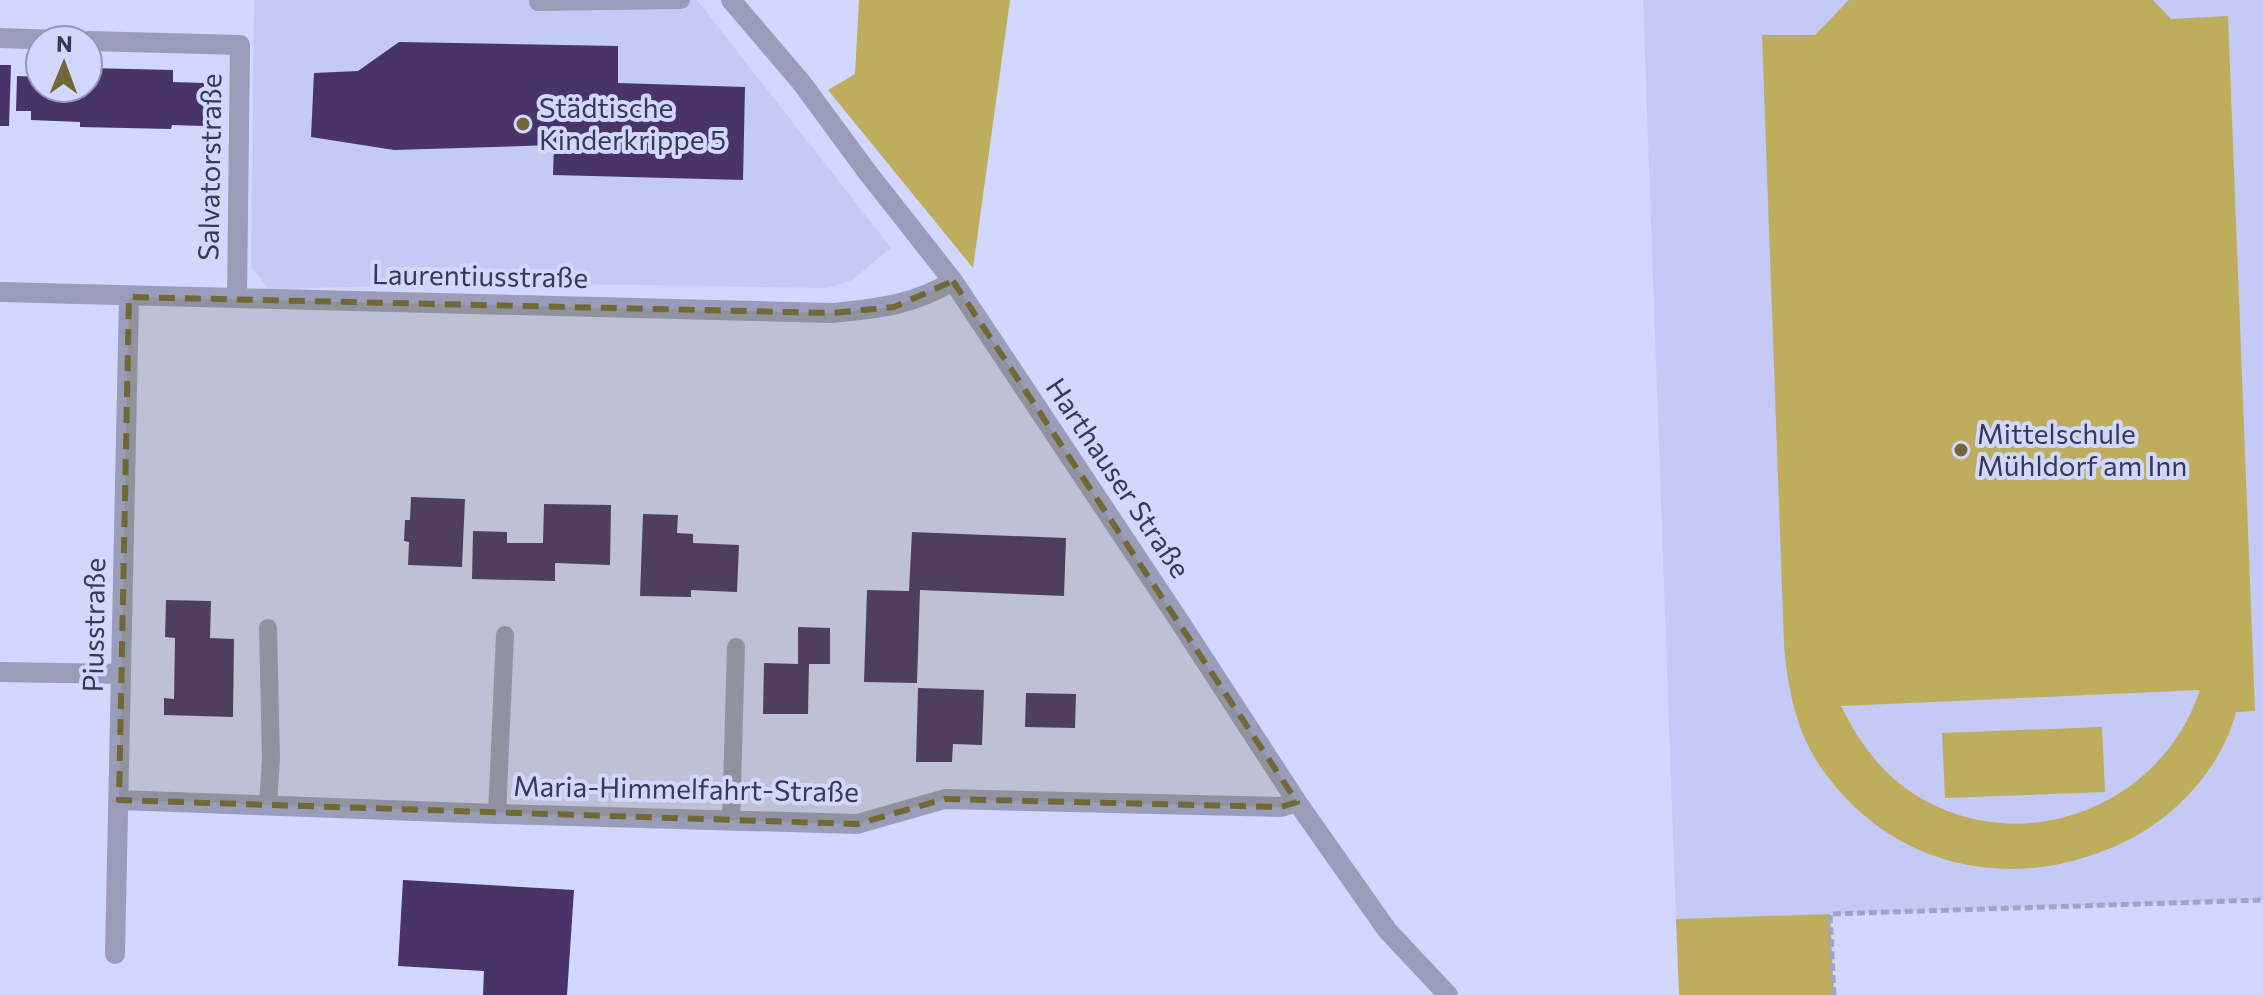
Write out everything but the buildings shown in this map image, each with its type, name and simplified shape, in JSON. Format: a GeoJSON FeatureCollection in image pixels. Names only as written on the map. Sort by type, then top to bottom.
{"type":"FeatureCollection","features":[{"type":"Feature","properties":{"kind":"street","name":"Harthauser Straße"},"geometry":{"type":"LineString","coordinates":[[731,0],[801,82],[953,281],[1297,802],[1387,930],[1448,995]]}},
{"type":"Feature","properties":{"kind":"street"},"geometry":{"type":"LineString","coordinates":[[0,38],[24,39]]}},
{"type":"Feature","properties":{"kind":"street","name":"Salvatorstraße"},"geometry":{"type":"LineString","coordinates":[[104,41],[240,45],[237,298]]}},
{"type":"Feature","properties":{"kind":"street","name":"Laurentiusstraße"},"geometry":{"type":"LineString","coordinates":[[0,292],[832,313],[894,307],[934,292],[953,281]]}},
{"type":"Feature","properties":{"kind":"street","name":"Piusstraße"},"geometry":{"type":"LineString","coordinates":[[115,954],[129,297]]}},
{"type":"Feature","properties":{"kind":"street"},"geometry":{"type":"LineString","coordinates":[[0,672],[121,674]]}},
{"type":"Feature","properties":{"kind":"street","name":"Maria-Himmelfahrt-Straße"},"geometry":{"type":"LineString","coordinates":[[119,800],[857,824],[945,799],[1281,807],[1297,802]]}},
{"type":"Feature","properties":{"kind":"lane"},"geometry":{"type":"LineString","coordinates":[[538,2],[681,0]]}},
{"type":"Feature","properties":{"kind":"lane"},"geometry":{"type":"LineString","coordinates":[[268,628],[271,759],[268,806]]}},
{"type":"Feature","properties":{"kind":"lane"},"geometry":{"type":"LineString","coordinates":[[497,814],[505,635]]}},
{"type":"Feature","properties":{"kind":"lane"},"geometry":{"type":"LineString","coordinates":[[731,821],[736,647]]}},
{"type":"Feature","properties":{"kind":"path"},"geometry":{"type":"LineString","coordinates":[[1834,995],[1830,914],[2263,900]]}},
{"type":"Feature","properties":{"kind":"highlighted area"},"geometry":{"type":"Polygon","coordinates":[[[953,281],[1297,802],[1281,807],[945,799],[857,824],[119,800],[129,297],[832,313],[894,307],[953,281]]]}},
{"type":"Feature","properties":{"kind":"shaded area","name":"Städtische Kinderkrippe 5"},"geometry":{"type":"Polygon","coordinates":[[[254,0],[697,0],[891,248],[852,280],[827,288],[508,283],[269,289],[251,267],[254,0]]]}},
{"type":"Feature","properties":{"kind":"shaded area"},"geometry":{"type":"Polygon","coordinates":[[[859,0],[1010,0],[973,268],[828,90],[855,74],[859,0]]]}},
{"type":"Feature","properties":{"kind":"shaded area","name":"Mittelschule Mühldorf am Inn"},"geometry":{"type":"Polygon","coordinates":[[[1643,0],[2263,0],[2263,900],[1676,919],[1643,0]]]}},
{"type":"Feature","properties":{"kind":"shaded area","name":"Mittelschule Mühldorf am Inn"},"geometry":{"type":"Polygon","coordinates":[[[1849,0],[2153,0],[2171,19],[2228,16],[2255,711],[2236,712],[2212,765],[2173,810],[2141,833],[2097,853],[2052,865],[2007,869],[1963,864],[1921,851],[1881,829],[1846,799],[1816,760],[1797,719],[1784,644],[1762,35],[1815,35],[1849,0]],[[2200,690],[1841,706],[1866,748],[1900,784],[1942,809],[1986,821],[2031,823],[2074,814],[2115,796],[2151,769],[2180,733],[2200,690]]]}},
{"type":"Feature","properties":{"kind":"shaded area"},"geometry":{"type":"Polygon","coordinates":[[[2102,727],[2105,792],[1945,798],[1942,733],[2102,727]]]}},
{"type":"Feature","properties":{"kind":"shaded area"},"geometry":{"type":"Polygon","coordinates":[[[1830,914],[1834,995],[1679,995],[1676,919],[1830,914]]]}},
{"type":"Feature","properties":{"kind":"place","name":"Städtische Kinderkrippe 5"},"geometry":{"type":"Point","coordinates":[523,124]}},
{"type":"Feature","properties":{"kind":"place","name":"Mittelschule Mühldorf am Inn"},"geometry":{"type":"Point","coordinates":[1961,450]}}]}
